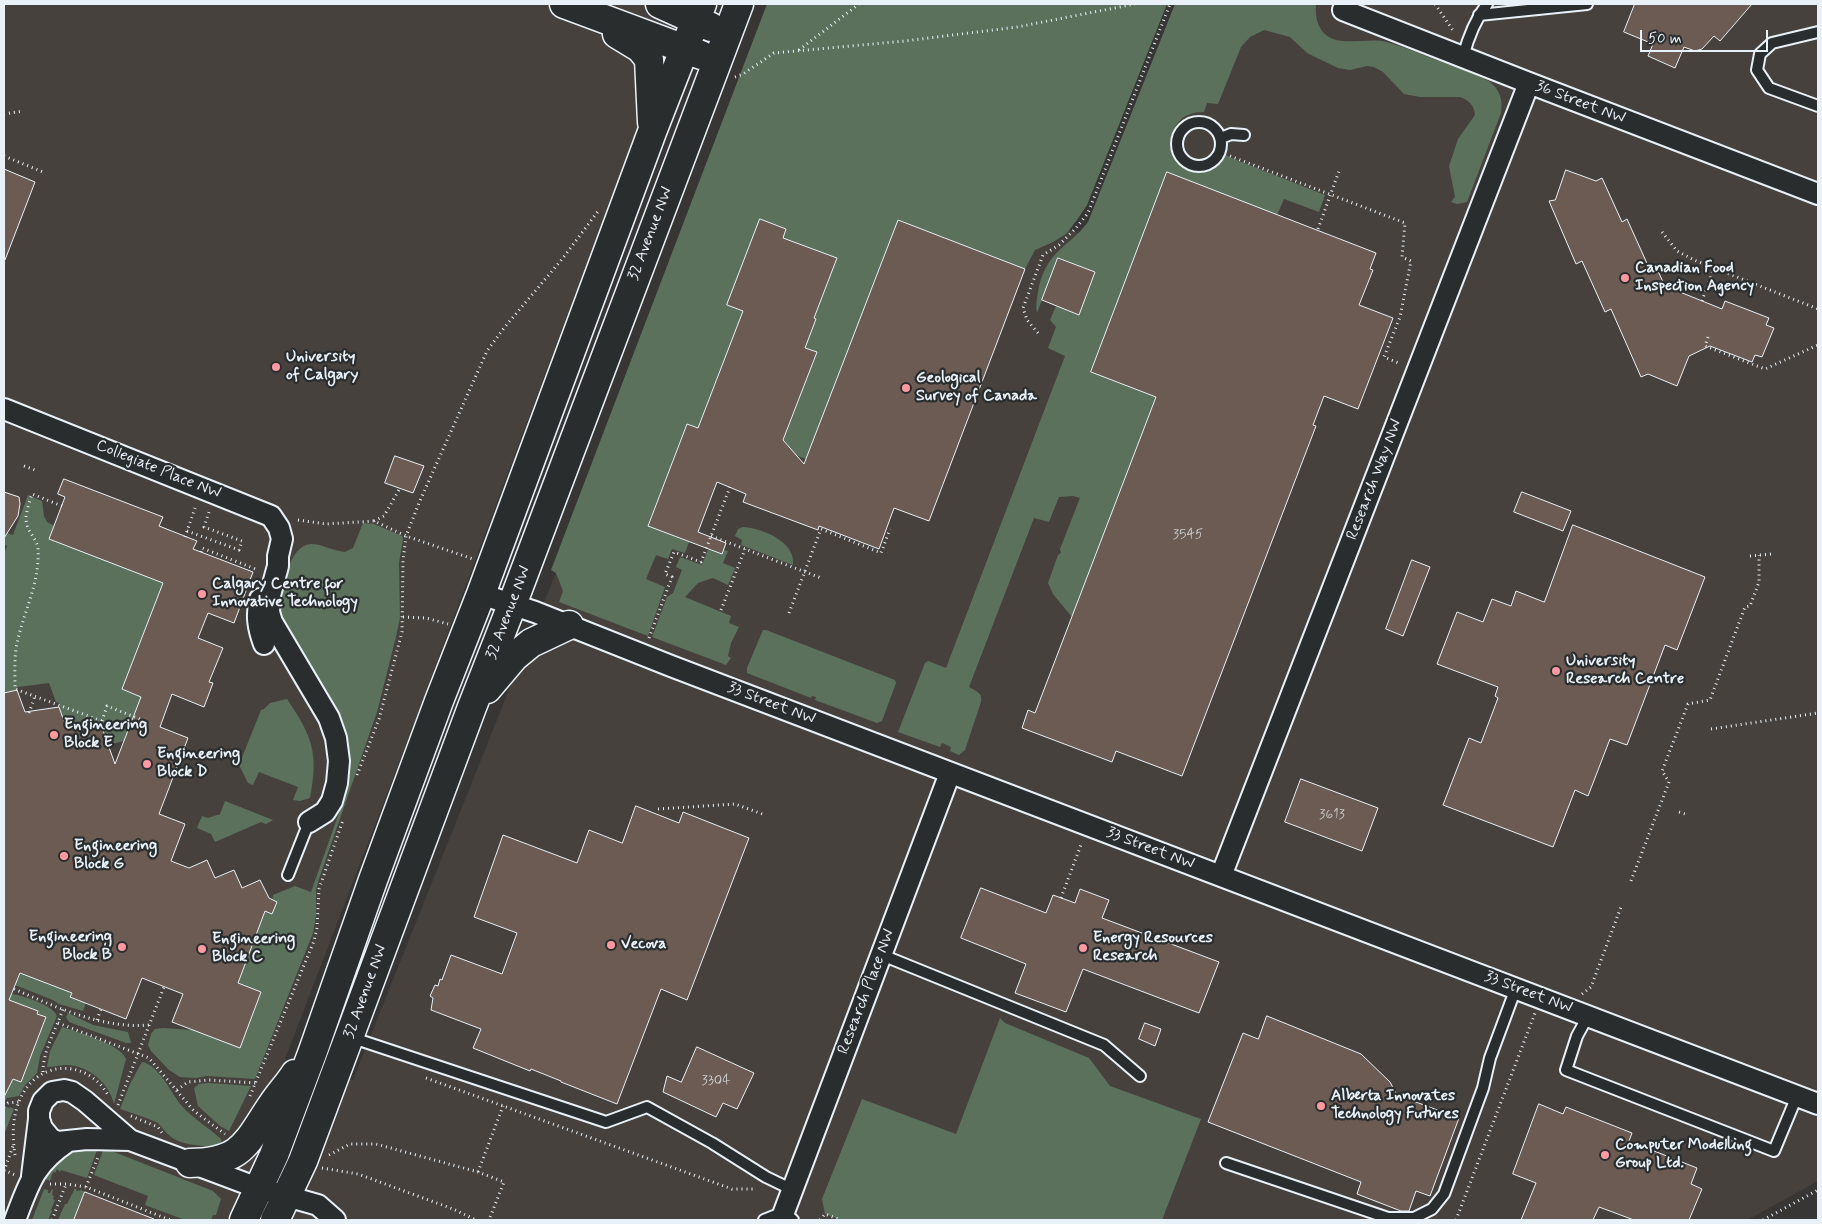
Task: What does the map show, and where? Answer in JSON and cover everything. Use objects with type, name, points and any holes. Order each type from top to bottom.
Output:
[{"type":"main road","points":[[660,4],[699,12],[727,33]]},
{"type":"main road","name":"32 Avenue NW","points":[[275,1220],[303,1161],[472,707],[723,69],[727,33],[739,4]]},
{"type":"main road","points":[[571,6],[684,48],[723,69]]},
{"type":"main road","points":[[571,6],[632,42],[649,59],[652,132]]},
{"type":"main road","name":"32 Avenue NW","points":[[244,1220],[274,1155],[432,719],[481,594],[652,132],[699,12]]},
{"type":"main road","points":[[472,707],[514,657],[531,643],[569,625]]},
{"type":"main road","points":[[190,1163],[210,1162],[237,1152],[252,1138],[272,1104],[313,1051]]},
{"type":"street","name":"36 Street NW","points":[[1343,10],[1818,194]]},
{"type":"street","name":"Research Way NW","points":[[1221,876],[1529,83]]},
{"type":"street","name":"Collegiate Place NW","points":[[4,409],[271,516],[279,528],[282,539],[278,566],[270,595],[269,612],[272,622],[329,718],[336,738],[338,753],[337,783],[332,802],[325,812],[309,822]]},
{"type":"street","name":"Collegiate Place NW","points":[[264,644],[258,630],[257,610],[272,563],[278,556]]},
{"type":"street","name":"33 Street NW","points":[[481,594],[569,625],[671,666],[1818,1104]]},
{"type":"street","name":"Research Place NW","points":[[789,1216],[793,1190],[950,772]]},
{"type":"street","points":[[130,1140],[85,1100],[72,1092],[64,1090],[52,1092],[43,1101],[38,1111],[42,1128],[51,1139],[58,1142],[87,1139],[130,1140],[258,1188],[318,1205],[336,1220]]},
{"type":"street","points":[[15,1220],[21,1177],[39,1119]]},
{"type":"street","points":[[21,1177],[67,1142]]},
{"type":"lane","points":[[1463,57],[1468,38],[1479,14],[1487,4]]},
{"type":"lane","points":[[1479,14],[1587,4]]},
{"type":"lane","points":[[1818,32],[1772,43],[1760,54],[1758,70],[1769,88],[1818,106]]},
{"type":"lane","points":[[1193,123],[1207,123],[1213,127],[1220,138],[1220,152],[1216,158],[1203,165],[1189,163],[1180,152],[1179,138],[1181,131],[1193,123]]},
{"type":"lane","points":[[1220,138],[1231,134],[1244,135]]},
{"type":"lane","points":[[288,875],[309,822]]},
{"type":"lane","points":[[882,955],[1104,1045],[1140,1076]]},
{"type":"lane","points":[[1226,1163],[1388,1218],[1414,1218],[1432,1209],[1444,1194],[1483,1088],[1490,1058],[1516,988]]},
{"type":"lane","points":[[1588,1016],[1576,1036],[1566,1070],[1774,1151],[1798,1096]]},
{"type":"lane","points":[[349,1037],[606,1122],[647,1107],[712,1143],[766,1177],[793,1190]]},
{"type":"lane","points":[[764,1220],[789,1216]]},
{"type":"path","points":[[798,51],[859,4]]},
{"type":"path","points":[[723,69],[743,74],[774,53],[905,41],[1017,27],[1136,4]]},
{"type":"path","points":[[1038,333],[1027,320],[1023,308],[1043,255],[1059,245],[1088,213],[1170,4]]},
{"type":"path","points":[[1435,4],[1454,32]]},
{"type":"path","points":[[4,114],[23,111]]},
{"type":"path","points":[[4,156],[42,172]]},
{"type":"path","points":[[1230,156],[1405,224],[1402,257],[1411,261],[1400,317],[1384,357],[1418,370]]},
{"type":"path","points":[[1318,229],[1339,171]]},
{"type":"path","points":[[356,778],[379,720],[393,659],[402,632],[403,561],[406,536],[422,494],[487,351],[563,258],[601,207]]},
{"type":"path","points":[[1662,232],[1677,251],[1714,268],[1818,309]]},
{"type":"path","points":[[1702,301],[1714,268]]},
{"type":"path","points":[[1708,337],[1705,346],[1765,369],[1818,346]]},
{"type":"path","points":[[24,466],[38,471]]},
{"type":"path","points":[[648,638],[672,577],[665,574],[674,552],[701,562],[730,487]]},
{"type":"path","points":[[298,520],[326,524],[374,521],[384,516],[400,488]]},
{"type":"path","points":[[62,506],[32,494],[26,515],[26,526],[38,547],[37,565],[34,588],[17,644],[15,689],[102,721]]},
{"type":"path","points":[[185,537],[195,508]]},
{"type":"path","points":[[187,531],[239,550],[242,541],[204,527],[210,512]]},
{"type":"path","points":[[374,521],[406,536],[481,562]]},
{"type":"path","points":[[789,613],[820,529],[881,553],[890,528]]},
{"type":"path","points":[[711,536],[821,578]]},
{"type":"path","points":[[201,552],[202,548],[258,570]]},
{"type":"path","points":[[721,610],[745,549]]},
{"type":"path","points":[[1750,556],[1772,554]]},
{"type":"path","points":[[1632,880],[1669,782],[1662,771],[1688,704],[1710,700],[1745,607],[1750,606],[1759,582],[1759,555]]},
{"type":"path","points":[[29,713],[35,696]]},
{"type":"path","points":[[110,744],[102,721],[107,706],[147,722]]},
{"type":"path","points":[[1711,729],[1818,713]]},
{"type":"path","points":[[658,810],[735,804],[765,815]]},
{"type":"path","points":[[1679,812],[1688,815]]},
{"type":"path","points":[[248,1100],[314,941],[317,928],[319,889],[346,814]]},
{"type":"path","points":[[1061,898],[1088,825]]},
{"type":"path","points":[[1580,996],[1591,987],[1621,907]]},
{"type":"path","points":[[116,1110],[164,987]]},
{"type":"path","points":[[14,989],[63,1009],[97,1020],[127,1026],[149,1025]]},
{"type":"path","points":[[1456,1220],[1541,998]]},
{"type":"path","points":[[43,1073],[43,1062],[46,1052],[63,1009]]},
{"type":"path","points":[[97,1020],[101,1009]]},
{"type":"path","points":[[58,1023],[150,1058],[194,1111],[230,1137]]},
{"type":"path","points":[[422,1077],[732,1189],[756,1189]]},
{"type":"path","points":[[177,1090],[188,1082],[209,1080],[256,1083]]},
{"type":"path","points":[[16,1158],[12,1128],[21,1097]]},
{"type":"path","points":[[4,1108],[8,1103],[19,1102]]},
{"type":"path","points":[[478,1172],[504,1106]]},
{"type":"path","points":[[14,1144],[4,1171],[41,1184],[66,1184],[86,1187],[170,1220]]},
{"type":"path","points":[[324,1157],[350,1144],[376,1144],[478,1172],[504,1182],[490,1220]]},
{"type":"path","points":[[86,1187],[98,1155]]},
{"type":"path","points":[[321,1168],[358,1174],[453,1209],[476,1220]]},
{"type":"path","points":[[52,1220],[66,1184]]},
{"type":"path","points":[[1764,1220],[1818,1190]]},
{"type":"path","points":[[820,1220],[825,1214],[841,1220]]},
{"type":"shaded area","points":[[4,4],[684,4],[411,731],[285,1059],[353,1080],[742,107],[1126,251],[1220,4],[1818,4],[1818,1181],[1747,1220],[4,1220]]},
{"type":"green space","points":[[767,4],[1167,4],[1087,205],[1066,234],[1035,250],[1025,269],[898,220],[806,459],[784,451],[787,444],[783,441],[817,352],[800,346],[816,320],[814,318],[836,259],[783,238],[786,229],[743,311],[699,425],[701,429],[687,424],[648,525],[689,542],[685,553],[672,549],[668,559],[656,555],[646,579],[665,587],[648,636],[559,602],[563,591],[556,573],[551,570]]},
{"type":"green space","points":[[1175,4],[1316,4],[1318,24],[1324,33],[1333,39],[1343,41],[1382,41],[1409,49],[1483,78],[1489,81],[1498,91],[1502,103],[1501,113],[1467,202],[1457,204],[1451,202],[1455,197],[1449,166],[1458,139],[1475,115],[1474,108],[1468,101],[1460,97],[1420,97],[1404,94],[1383,72],[1374,67],[1367,66],[1350,70],[1338,68],[1307,53],[1290,37],[1264,30],[1250,37],[1241,47],[1218,104],[1207,103],[1204,112],[1182,118],[1171,136],[1171,147],[1176,157],[1193,169],[1205,169],[1216,165],[1226,155],[1325,195],[1319,212],[1284,199],[1277,215],[1167,173],[1091,371],[1156,397],[1072,617],[1053,594],[1048,583],[1058,555],[1061,553],[1060,549],[1080,498],[1073,496],[1059,497],[1049,522],[1034,518],[969,687],[980,694],[981,702],[965,750],[959,755],[950,751],[951,747],[942,743],[940,747],[898,732],[925,663],[928,661],[946,668],[1065,356],[1048,348],[1056,327],[1050,320],[1056,306],[1079,314],[1095,272],[1058,258],[1037,313],[1037,296],[1043,274],[1059,250],[1088,222]]},
{"type":"green space","points":[[28,495],[42,501],[44,516],[47,522],[163,583],[122,689],[158,704],[124,741],[108,745],[67,729],[59,707],[60,703],[56,702],[49,683],[18,687],[17,690],[4,693],[4,555],[7,546],[4,544],[4,532],[13,535]]},
{"type":"green space","points":[[363,523],[374,524],[402,536],[399,563],[400,618],[377,712],[319,879],[316,890],[316,916],[313,933],[255,1079],[207,1076],[196,1078],[180,1077],[169,1070],[151,1051],[148,1045],[151,1034],[155,1029],[163,1028],[194,1030],[240,1047],[261,992],[238,983],[265,911],[271,913],[273,895],[295,886],[311,892],[340,810],[347,782],[277,609],[280,591],[291,560],[303,546],[319,545],[345,552],[353,548]]},
{"type":"green space","points":[[743,527],[759,530],[776,537],[789,549],[793,565],[741,545],[742,540],[735,536],[738,529]]},
{"type":"green space","points":[[712,539],[726,544],[724,550],[728,551],[723,563],[735,568],[728,585],[713,578],[698,583],[685,597],[731,616],[729,623],[739,627],[731,643],[728,656],[731,658],[726,665],[652,637],[667,597],[673,593],[682,570],[676,567],[680,557],[702,565]]},
{"type":"green space","points":[[763,630],[895,680],[896,683],[882,721],[877,723],[815,700],[816,697],[812,696],[811,698],[747,673],[747,668]]},
{"type":"green space","points":[[287,699],[308,735],[313,757],[314,769],[310,798],[300,801],[293,800],[298,787],[259,772],[253,785],[248,783],[239,765],[261,710],[270,703]]},
{"type":"green space","points":[[225,801],[273,820],[266,824],[261,822],[215,842],[211,834],[197,828],[202,816],[208,818],[220,814]]},
{"type":"green space","points":[[21,973],[72,993],[70,997],[86,1003],[83,1011],[59,1004],[15,985]]},
{"type":"green space","points":[[12,994],[44,1005],[50,1008],[57,1016],[40,1056],[37,1073],[25,1085],[19,1096],[7,1098],[4,1102],[4,1078],[12,1081],[38,1012],[9,1000]]},
{"type":"green space","points":[[68,1013],[93,1025],[128,1032],[131,1043],[126,1043],[69,1022],[66,1017]]},
{"type":"green space","points":[[1000,1018],[1005,1023],[1089,1058],[1110,1086],[1201,1119],[1162,1220],[841,1220],[825,1214],[822,1199],[862,1099],[956,1134]]},
{"type":"green space","points":[[62,1027],[98,1039],[116,1048],[126,1059],[114,1104],[108,1089],[90,1072],[67,1065],[47,1067],[50,1051]]},
{"type":"green space","points":[[142,1062],[154,1068],[181,1105],[221,1139],[222,1144],[203,1146],[181,1142],[168,1134],[156,1122],[120,1109],[130,1084]]},
{"type":"green space","points":[[199,1084],[251,1086],[229,1131],[220,1126],[198,1106],[194,1088]]},
{"type":"green space","points":[[6,1107],[14,1109],[4,1135],[4,1111]]},
{"type":"green space","points":[[98,1147],[87,1178],[61,1170],[60,1172],[57,1169],[55,1173],[53,1172],[50,1181],[43,1178],[47,1169],[71,1150]]},
{"type":"green space","points":[[104,1148],[213,1191],[221,1199],[216,1215],[213,1215],[211,1220],[185,1220],[145,1205],[148,1196],[94,1175]]},
{"type":"green space","points":[[75,1188],[77,1191],[85,1192],[74,1220],[58,1220],[65,1204],[67,1204]]},
{"type":"green space","points":[[44,1189],[48,1190],[48,1193],[53,1190],[52,1195],[55,1200],[52,1211],[48,1220],[32,1220]]},
{"type":"building","points":[[1635,4],[1752,4],[1720,41],[1714,36],[1702,49],[1695,51],[1684,47],[1675,68],[1648,56],[1653,44],[1624,32]]},
{"type":"building","points":[[4,169],[35,182],[5,260],[4,260]]},
{"type":"building","name":"Canadian Food Inspection Agency","points":[[1566,170],[1596,181],[1602,178],[1622,222],[1627,219],[1650,270],[1656,267],[1665,286],[1722,309],[1725,301],[1769,318],[1766,325],[1774,328],[1762,357],[1755,355],[1752,362],[1710,346],[1689,356],[1677,386],[1648,374],[1641,377],[1611,309],[1605,312],[1582,261],[1576,264],[1549,201],[1555,200]]},
{"type":"building","points":[[1167,172],[1376,253],[1370,269],[1373,270],[1359,305],[1393,318],[1358,409],[1324,396],[1313,425],[1316,426],[1182,776],[1116,751],[1112,762],[1022,728],[1028,710],[1035,713],[1156,397],[1091,372]]},
{"type":"building","name":"Geological Survey of Canada","points":[[760,219],[786,229],[783,238],[837,258],[814,318],[816,319],[805,348],[817,352],[783,440],[804,464],[898,220],[1025,269],[929,521],[894,508],[879,549],[819,526],[818,530],[743,502],[746,494],[717,482],[698,532],[726,543],[722,554],[648,526],[687,424],[698,428],[743,311],[727,305]]},
{"type":"building","points":[[1058,258],[1095,272],[1079,315],[1042,300]]},
{"type":"building","points":[[395,456],[424,466],[413,493],[385,483]]},
{"type":"building","points":[[64,479],[163,517],[159,526],[197,541],[193,549],[253,572],[234,623],[208,613],[198,638],[223,648],[209,682],[213,683],[204,707],[172,694],[160,727],[188,738],[159,814],[185,824],[171,861],[189,868],[207,860],[215,878],[234,870],[242,888],[260,880],[269,898],[277,902],[272,914],[265,911],[238,983],[261,992],[240,1048],[172,1022],[183,994],[142,978],[126,1019],[70,997],[72,993],[20,973],[9,1000],[38,1011],[37,1014],[46,1017],[21,1082],[13,1079],[4,1097],[4,693],[17,690],[25,712],[59,707],[66,727],[100,722],[115,764],[141,697],[122,689],[163,583],[49,539],[65,497],[58,494]]},
{"type":"building","points":[[4,492],[19,497],[20,504],[18,516],[4,538]]},
{"type":"building","points":[[1522,492],[1571,511],[1563,531],[1514,512]]},
{"type":"building","name":"University Research Centre","points":[[1573,525],[1705,577],[1677,650],[1665,645],[1627,745],[1610,739],[1588,796],[1575,790],[1553,847],[1443,805],[1469,738],[1481,743],[1498,698],[1495,696],[1498,687],[1437,664],[1457,612],[1483,622],[1492,599],[1511,606],[1516,591],[1544,602]]},
{"type":"building","points":[[1412,560],[1430,567],[1403,636],[1386,629]]},
{"type":"building","points":[[1301,779],[1378,808],[1362,851],[1285,822]]},
{"type":"building","name":"Vecova","points":[[636,806],[679,823],[683,812],[749,838],[687,1000],[661,989],[617,1104],[473,1048],[481,1029],[431,1010],[433,998],[430,996],[435,985],[438,986],[440,979],[442,980],[451,955],[502,974],[517,933],[474,917],[503,835],[577,863],[589,830],[622,843]]},
{"type":"building","name":"Energy Resources Research","points":[[981,888],[1046,913],[1053,895],[1075,903],[1080,889],[1109,900],[1102,918],[1219,962],[1199,1013],[1083,969],[1066,1012],[1015,993],[1026,964],[961,938]]},
{"type":"building","name":"Alberta Innovates Technology Futures","points":[[1267,1016],[1361,1054],[1390,1082],[1397,1095],[1459,1118],[1430,1196],[1416,1191],[1409,1211],[1401,1211],[1357,1194],[1361,1182],[1208,1122],[1243,1033],[1258,1039]]},
{"type":"building","points":[[1145,1023],[1161,1029],[1155,1046],[1139,1039]]},
{"type":"building","points":[[697,1047],[754,1073],[737,1109],[723,1103],[716,1117],[663,1092],[667,1076],[681,1082]]},
{"type":"building","name":"Computer Modelling Group Ltd.","points":[[1539,1104],[1563,1114],[1566,1107],[1632,1133],[1629,1141],[1697,1168],[1691,1184],[1702,1189],[1689,1220],[1634,1220],[1599,1207],[1593,1220],[1521,1220],[1536,1183],[1513,1174]]},
{"type":"building","points":[[85,1192],[154,1219],[154,1220],[74,1220]]},
{"type":"place","name":"Canadian Food Inspection Agency","points":[[1625,278]]},
{"type":"place","name":"University of Calgary","points":[[276,367]]},
{"type":"place","name":"Geological Survey of Canada","points":[[906,388]]},
{"type":"place","name":"Calgary Centre for Innovative Technology","points":[[202,594]]},
{"type":"place","name":"University Research Centre","points":[[1556,671]]},
{"type":"place","name":"Engineering Block E","points":[[54,735]]},
{"type":"place","name":"Engineering Block D","points":[[147,764]]},
{"type":"place","name":"Engineering Block G","points":[[64,856]]},
{"type":"place","name":"Vecova","points":[[611,945]]},
{"type":"place","name":"Engineering Block B","points":[[122,947]]},
{"type":"place","name":"Energy Resources Research","points":[[1083,948]]},
{"type":"place","name":"Engineering Block C","points":[[202,949]]},
{"type":"place","name":"Alberta Innovates Technology Futures","points":[[1321,1106]]},
{"type":"place","name":"Computer Modelling Group Ltd.","points":[[1605,1155]]}]
